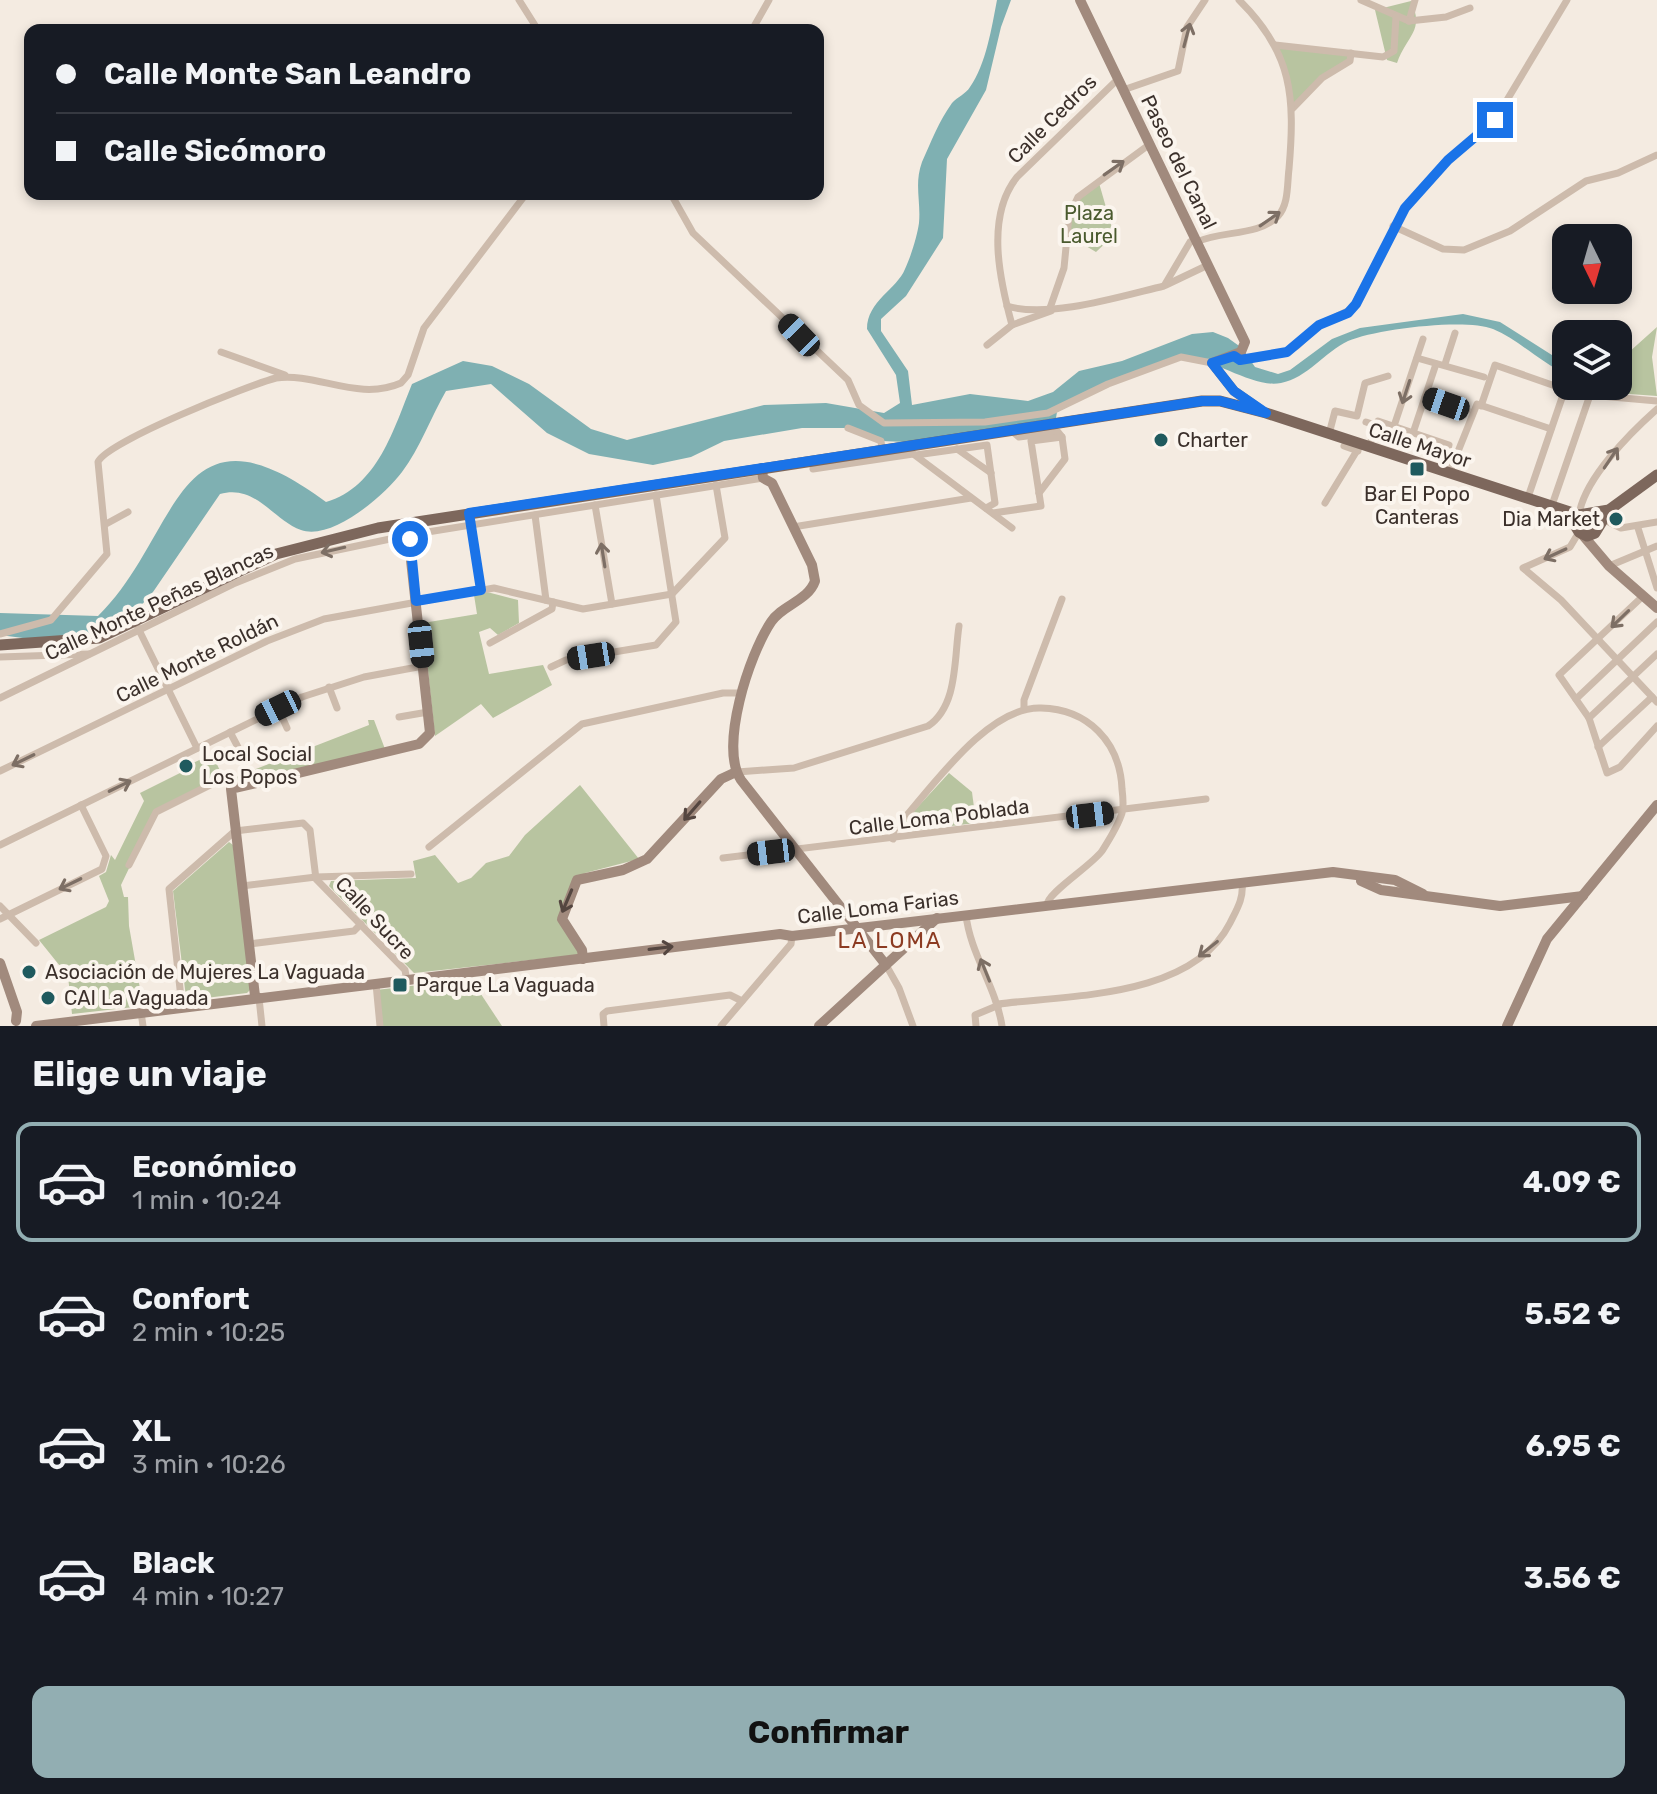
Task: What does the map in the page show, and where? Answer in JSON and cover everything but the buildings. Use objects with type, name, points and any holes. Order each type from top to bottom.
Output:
[{"type":"main road","name":"Paseo del Canal","points":[[1080,0],[1244,340],[1245,349],[1234,356]]},
{"type":"main road","points":[[1234,356],[1212,363],[1234,391],[1266,413]]},
{"type":"main road","name":"Calle Mayor","points":[[766,476],[779,465],[882,449],[912,452],[1011,429],[1207,400],[1266,413],[1590,523]]},
{"type":"main road","points":[[1652,601],[1609,566],[1593,548],[1590,523],[1657,475]]},
{"type":"main road","points":[[766,476],[814,571],[814,586],[771,623],[742,693],[732,752],[736,772],[886,965]]},
{"type":"main road","name":"Calle Monte Peñas Blancas","points":[[0,645],[82,641],[137,626],[276,554],[470,519],[766,476]]},
{"type":"main road","points":[[259,998],[255,996],[231,789],[419,744],[430,733],[408,529]]},
{"type":"main road","points":[[583,959],[582,950],[562,919],[577,880],[623,870],[647,859],[721,779],[736,772]]},
{"type":"main road","points":[[1507,1026],[1540,950],[1657,805]]},
{"type":"main road","name":"Calle Loma Farias","points":[[24,1024],[1333,872],[1395,880],[1423,894],[1500,906],[1583,896]]},
{"type":"main road","points":[[819,1026],[937,918]]},
{"type":"main road","points":[[909,922],[920,924],[919,936]]},
{"type":"main road","points":[[1,966],[24,1024]]},
{"type":"street","points":[[519,0],[534,24]]},
{"type":"street","points":[[755,24],[769,0]]},
{"type":"street","points":[[1121,84],[1178,71],[1187,27],[1205,0]]},
{"type":"street","points":[[1164,286],[1190,242],[1265,225],[1283,210],[1293,108],[1275,45],[1239,0]]},
{"type":"street","points":[[1361,0],[1409,21],[1446,17],[1470,8]]},
{"type":"street","points":[[1409,21],[1415,0]]},
{"type":"street","points":[[1234,356],[1240,360],[1281,354],[1297,346],[1319,325],[1348,313],[1356,304],[1393,226],[1433,176],[1495,120],[1567,0]]},
{"type":"street","points":[[1275,45],[1383,57],[1394,51],[1396,16]]},
{"type":"street","points":[[1293,108],[1322,78],[1350,61],[1351,53]]},
{"type":"street","name":"Calle Cedros","points":[[1012,325],[999,234],[1008,189],[1121,84]]},
{"type":"street","points":[[1050,308],[1064,268],[1069,216],[1078,197],[1150,144]]},
{"type":"street","points":[[1393,226],[1443,249],[1464,250],[1510,231],[1586,181],[1618,173],[1657,155]]},
{"type":"street","points":[[221,352],[291,377],[342,387],[389,387],[401,383],[408,375],[424,328],[521,200]]},
{"type":"street","points":[[674,200],[693,233],[848,380],[859,405],[884,423],[985,422],[1038,416],[1181,357],[1212,363]]},
{"type":"street","points":[[1007,306],[1023,311],[1073,305],[1164,286],[1208,265]]},
{"type":"street","points":[[987,345],[1012,325],[1073,305]]},
{"type":"street","points":[[1413,433],[1425,397],[1455,333]]},
{"type":"street","points":[[1394,426],[1423,339]]},
{"type":"street","points":[[1417,358],[1484,377]]},
{"type":"street","points":[[1444,472],[1479,405],[1495,365],[1552,385]]},
{"type":"street","points":[[1329,434],[1335,411],[1357,416],[1365,383],[1388,376]]},
{"type":"street","points":[[0,634],[35,627],[55,616],[107,554],[98,462],[102,454],[251,385],[291,377]]},
{"type":"street","points":[[1425,397],[1467,410]]},
{"type":"street","points":[[1632,399],[1657,401]]},
{"type":"street","points":[[1527,500],[1561,400]]},
{"type":"street","points":[[1551,508],[1588,400]]},
{"type":"street","points":[[1479,405],[1551,429]]},
{"type":"street","points":[[1590,523],[1581,503],[1620,445],[1657,409]]},
{"type":"street","points":[[1325,503],[1378,421],[1449,445],[1444,472]]},
{"type":"street","points":[[848,428],[881,441],[882,449]]},
{"type":"street","points":[[1011,429],[1019,437],[1060,434]]},
{"type":"street","points":[[990,510],[1041,506],[1031,441],[1060,434]]},
{"type":"street","points":[[1039,493],[1065,459],[1060,434]]},
{"type":"street","points":[[813,469],[912,452],[987,445],[995,503],[990,510]]},
{"type":"street","points":[[1344,446],[1363,447]]},
{"type":"street","points":[[957,449],[991,473]]},
{"type":"street","points":[[912,452],[1012,528]]},
{"type":"street","name":"Calle Monte Peñas Blancas","points":[[470,519],[535,515],[766,476]]},
{"type":"street","points":[[672,594],[725,538],[716,485]]},
{"type":"street","points":[[551,667],[566,660],[656,645],[676,622],[656,495]]},
{"type":"street","points":[[793,527],[971,498]]},
{"type":"street","points":[[595,505],[612,604]]},
{"type":"street","points":[[106,524],[128,512]]},
{"type":"street","points":[[490,643],[552,609],[535,515]]},
{"type":"street","points":[[470,519],[481,590]]},
{"type":"street","points":[[1590,523],[1638,528],[1657,522]]},
{"type":"street","points":[[1590,523],[1570,547],[1523,568],[1561,600],[1654,699],[1598,747]]},
{"type":"street","points":[[1638,528],[1657,588]]},
{"type":"street","points":[[1609,566],[1657,546]]},
{"type":"street","name":"Calle Monte Roldán","points":[[0,771],[308,624],[355,611],[494,588],[583,609],[672,594]]},
{"type":"street","points":[[1024,709],[1024,700],[1062,599]]},
{"type":"street","points":[[1652,601],[1598,640],[1559,675],[1589,718],[1607,773],[1620,767],[1657,726]]},
{"type":"street","points":[[1576,699],[1657,622]]},
{"type":"street","points":[[137,626],[197,748]]},
{"type":"street","name":"Calle Monte Peñas Blancas","points":[[0,698],[91,654],[137,626]]},
{"type":"street","points":[[736,772],[794,768],[928,726],[942,713],[948,701],[959,626]]},
{"type":"street","points":[[0,657],[91,654]]},
{"type":"street","points":[[1589,718],[1657,654]]},
{"type":"street","points":[[0,845],[278,708],[329,687],[423,666]]},
{"type":"street","points":[[329,687],[337,708]]},
{"type":"street","points":[[429,847],[582,724],[723,693],[742,693]]},
{"type":"street","points":[[278,708],[287,728]]},
{"type":"street","points":[[893,839],[894,830],[981,734],[1008,714],[1024,709],[1067,711],[1080,716],[1100,732],[1118,763],[1123,809],[1102,850],[1082,872],[1048,897],[1047,905]]},
{"type":"street","points":[[399,717],[428,712]]},
{"type":"street","points":[[230,732],[240,751]]},
{"type":"street","points":[[129,865],[156,812],[214,783]]},
{"type":"street","name":"Calle Loma Poblada","points":[[723,858],[1206,799]]},
{"type":"street","points":[[0,919],[102,869],[106,856],[81,805]]},
{"type":"street","name":"Calle Sucre","points":[[235,831],[303,823],[310,830],[316,877],[405,970],[407,981]]},
{"type":"street","points":[[182,1007],[169,889],[235,831]]},
{"type":"street","points":[[242,886],[316,877],[411,874]]},
{"type":"street","points":[[976,1026],[975,1015],[998,1004],[1139,986],[1165,978],[1192,962],[1224,934],[1241,902],[1242,882]]},
{"type":"street","points":[[0,906],[36,943]]},
{"type":"street","points":[[966,915],[968,929],[998,1004],[1002,1026]]},
{"type":"street","points":[[249,944],[354,931],[361,924]]},
{"type":"street","points":[[721,1026],[791,944],[792,936]]},
{"type":"street","points":[[886,965],[899,988],[913,1026]]},
{"type":"street","points":[[376,984],[380,1026]]},
{"type":"street","points":[[604,1026],[603,1014],[607,1011],[730,995],[742,1001]]},
{"type":"street","points":[[259,998],[262,1026]]},
{"type":"street","points":[[141,1012],[143,1026]]},
{"type":"green space","points":[[1411,1],[1416,19],[1413,33],[1397,63],[1387,60],[1375,10]]},
{"type":"green space","points":[[1275,45],[1351,53],[1350,61],[1335,69],[1293,108]]},
{"type":"green space","name":"Plaza Laurel","points":[[1099,183],[1114,235],[1096,252],[1069,236],[1074,203]]},
{"type":"green space","points":[[1657,327],[1652,357],[1657,396],[1632,394],[1632,349]]},
{"type":"green space","points":[[487,592],[518,600],[519,623],[498,635],[490,628],[479,632],[489,674],[543,665],[552,685],[493,718],[481,704],[435,736],[423,623],[477,614],[474,595]]},
{"type":"green space","points":[[368,720],[374,720],[385,749],[245,783],[214,783],[156,812],[121,885],[124,897],[128,897],[129,926],[143,1006],[72,1014],[68,976],[39,940],[106,907],[109,901],[99,876],[106,872],[111,855],[115,860],[144,801],[140,793],[212,754],[225,781],[369,725]]},
{"type":"green space","points":[[949,773],[972,792],[976,823],[901,832],[902,824]]},
{"type":"green space","points":[[580,785],[639,859],[585,873],[560,909],[579,951],[577,955],[414,973],[329,886],[331,881],[416,878],[413,861],[435,855],[458,883],[471,878],[486,863],[509,856],[525,835]]},
{"type":"green space","points":[[229,842],[233,845],[251,989],[247,993],[189,1000],[186,997],[173,891]]},
{"type":"green space","points":[[471,979],[502,1026],[380,1026],[376,990]]},
{"type":"water","points":[[997,0],[1011,0],[1001,27],[986,90],[947,159],[943,238],[906,296],[881,319],[881,331],[908,371],[912,405],[970,394],[1028,401],[1053,392],[1079,371],[1122,361],[1192,334],[1213,332],[1242,348],[1255,367],[1278,374],[1290,370],[1332,339],[1360,328],[1463,314],[1500,322],[1552,355],[1552,366],[1493,329],[1463,325],[1421,326],[1348,341],[1299,376],[1281,383],[1270,384],[1206,362],[1181,359],[1119,382],[1057,412],[1056,418],[907,442],[881,441],[848,428],[802,428],[724,441],[691,457],[653,465],[589,454],[547,433],[491,384],[446,391],[402,472],[371,503],[342,523],[314,532],[301,530],[254,498],[233,492],[220,494],[153,592],[120,629],[53,642],[0,635],[0,613],[98,616],[125,583],[186,487],[209,467],[238,461],[276,471],[326,502],[344,494],[359,483],[382,454],[412,384],[463,361],[492,366],[529,384],[591,429],[627,440],[764,405],[826,403],[884,413],[900,403],[896,375],[867,329],[868,319],[907,264],[919,223],[918,185],[922,162],[947,110],[976,78],[988,45]]},
{"type":"place","name":"Charter","points":[[1161,440]]},
{"type":"place","name":"Bar El Popo Canteras","points":[[1417,469]]},
{"type":"place","name":"Dia Market","points":[[1616,519]]},
{"type":"place","name":"Local Social Los Popos","points":[[186,766]]},
{"type":"place","name":"Asociación de Mujeres La Vaguada","points":[[29,972]]},
{"type":"place","name":"Parque La Vaguada","points":[[400,985]]},
{"type":"place","name":"CAI La Vaguada","points":[[48,998]]},
{"type":"district","name":"LA LOMA","points":[[890,940]]},
{"type":"route","points":[[410,539],[416,601],[481,590],[469,513],[1202,401],[1220,401],[1266,413],[1234,391],[1212,363],[1234,356],[1240,360],[1281,354],[1297,346],[1319,325],[1348,313],[1356,304],[1393,226],[1405,208],[1448,160],[1482,135],[1495,120]]}]
